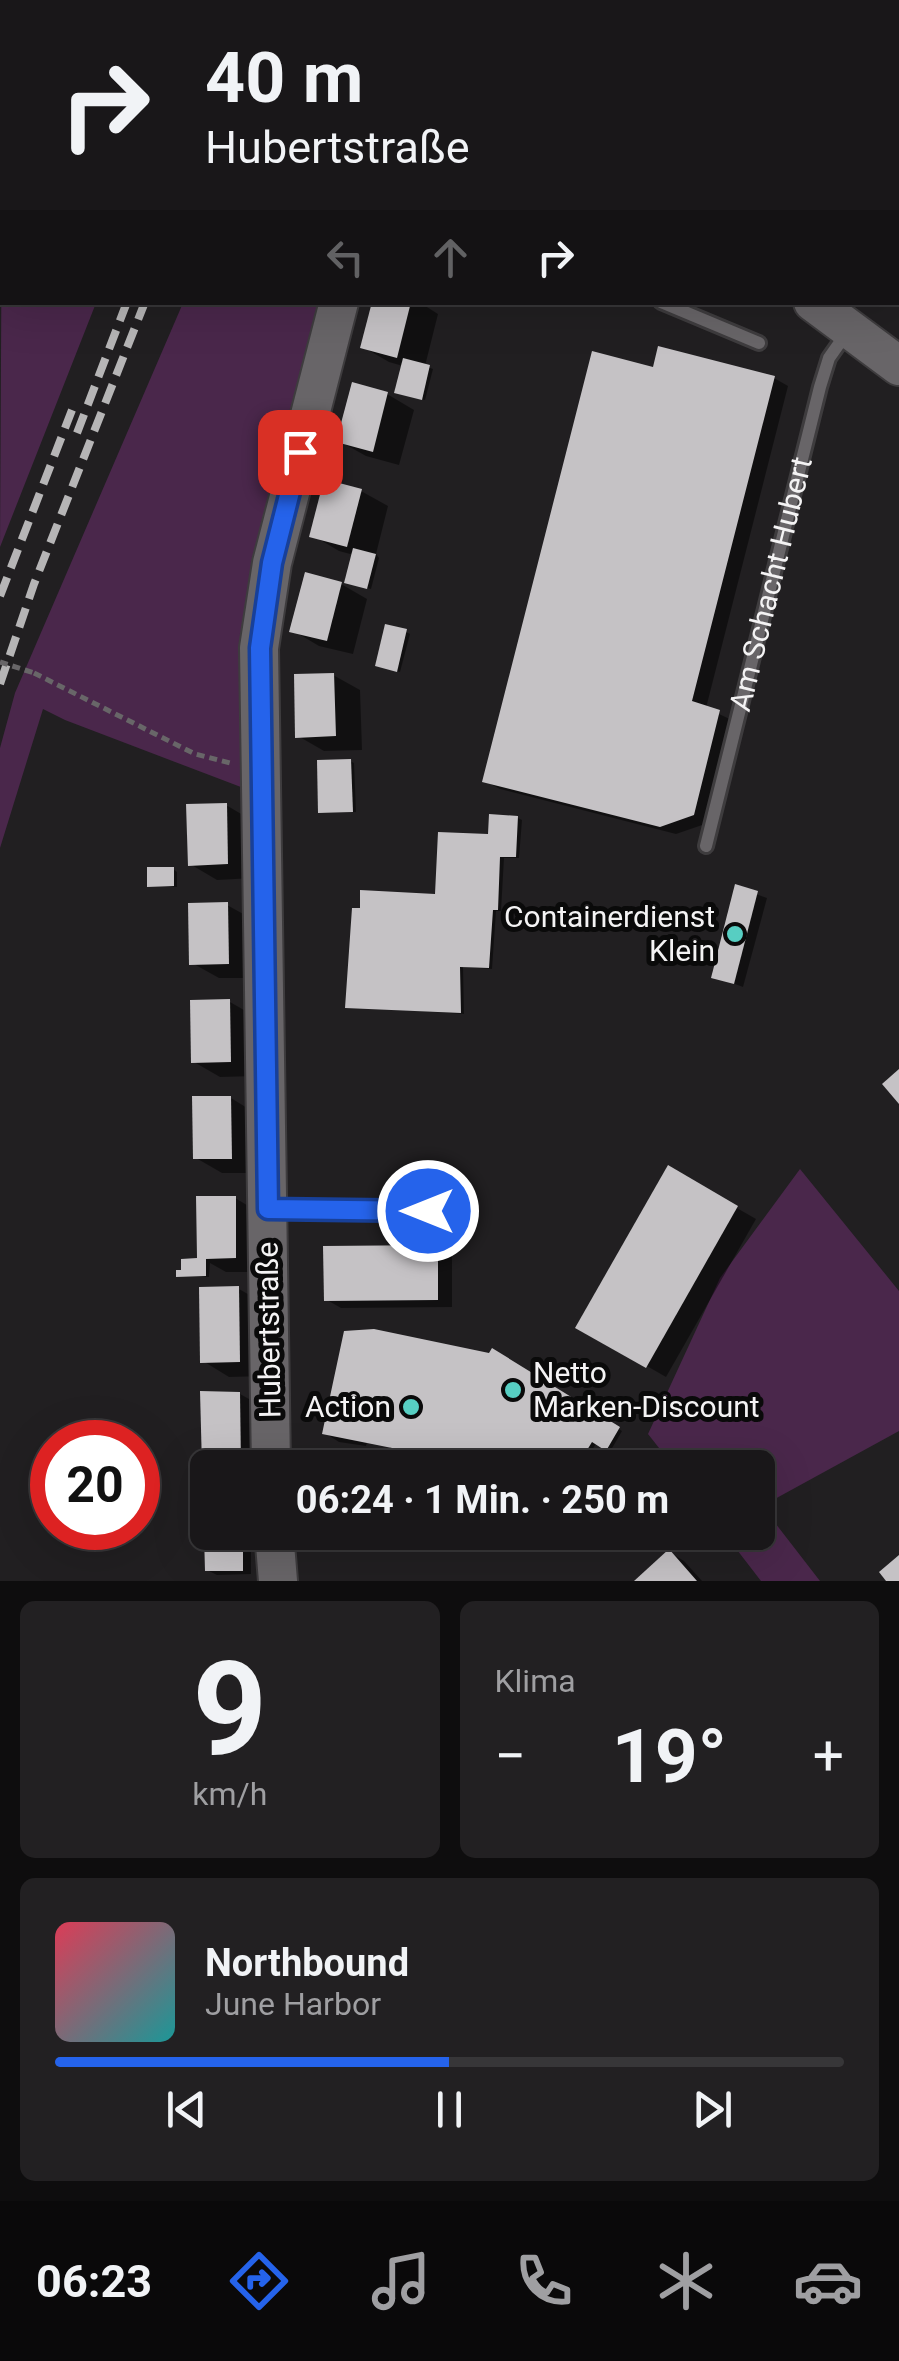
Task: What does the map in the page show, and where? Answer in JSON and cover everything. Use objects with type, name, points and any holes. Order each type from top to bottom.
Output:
[{"type":"street","name":"Hubertstraße","points":[[271,1450],[260,648],[272,563],[338,305]]},
{"type":"street","points":[[818,305],[899,366]]},
{"type":"street","points":[[275,1550],[278,1581]]},
{"type":"lane","points":[[669,305],[759,344]]},
{"type":"lane","name":"Am Schacht Hubert","points":[[706,846],[820,387],[829,358],[849,329]]},
{"type":"lane","points":[[268,1209],[428,1211]]},
{"type":"path","points":[[0,662],[34,673],[208,760],[260,762]]},
{"type":"shaded area","points":[[1,305],[95,305],[0,547]]},
{"type":"shaded area","points":[[182,305],[323,305],[259,794],[43,709],[0,848],[0,748],[15,693]]},
{"type":"shaded area","points":[[800,1169],[899,1291],[899,1431],[775,1499],[775,1450],[661,1450],[648,1434],[720,1278]]},
{"type":"shaded area","points":[[775,1523],[820,1581],[761,1581],[737,1550],[775,1550]]},
{"type":"building","points":[[371,305],[410,305],[397,358],[360,348]]},
{"type":"building","points":[[658,346],[775,376],[692,701],[720,710],[694,815],[660,827],[482,782],[592,351],[653,367]]},
{"type":"building","points":[[403,358],[430,365],[422,400],[394,393]]},
{"type":"building","points":[[352,382],[388,392],[373,452],[336,442]]},
{"type":"building","points":[[324,479],[362,489],[347,547],[309,537]]},
{"type":"building","points":[[353,548],[376,554],[367,589],[344,583]]},
{"type":"building","points":[[305,572],[342,582],[327,641],[289,632]]},
{"type":"building","points":[[385,624],[407,629],[397,672],[375,666]]},
{"type":"building","points":[[334,673],[336,736],[295,738],[294,674]]},
{"type":"building","points":[[351,759],[353,812],[318,813],[317,760]]},
{"type":"building","points":[[227,803],[228,864],[188,866],[186,804]]},
{"type":"building","points":[[489,814],[518,816],[516,857],[500,857],[498,910],[493,910],[489,968],[460,967],[461,1013],[345,1008],[352,908],[360,908],[360,890],[435,894],[438,832],[488,834]]},
{"type":"building","points":[[147,867],[174,867],[174,886],[147,887]]},
{"type":"building","name":"Containerdienst Klein","points":[[735,884],[758,891],[734,984],[711,978]]},
{"type":"building","points":[[228,902],[229,964],[189,965],[188,903]]},
{"type":"building","points":[[230,999],[231,1062],[191,1063],[190,1000]]},
{"type":"building","points":[[899,1069],[899,1104],[882,1084]]},
{"type":"building","points":[[192,1096],[231,1096],[232,1159],[193,1159]]},
{"type":"building","points":[[668,1165],[738,1206],[646,1368],[575,1328]]},
{"type":"building","points":[[196,1196],[236,1196],[236,1258],[206,1259],[206,1276],[176,1277],[181,1259],[197,1258]]},
{"type":"building","points":[[438,1245],[438,1300],[324,1301],[323,1246]]},
{"type":"building","points":[[239,1286],[240,1362],[200,1363],[199,1287]]},
{"type":"building","points":[[374,1329],[489,1353],[492,1348],[620,1427],[607,1450],[592,1442],[587,1450],[402,1450],[322,1434],[344,1331]]},
{"type":"building","points":[[200,1391],[240,1392],[241,1450],[202,1450]]},
{"type":"building","points":[[204,1550],[243,1550],[243,1571],[205,1571]]},
{"type":"building","points":[[670,1550],[697,1581],[634,1581]]},
{"type":"building","points":[[899,1555],[899,1581],[886,1581],[879,1572]]},
{"type":"railway","points":[[77,433],[126,305]]},
{"type":"railway","points":[[0,684],[34,584],[144,305]]},
{"type":"railway","points":[[0,596],[72,410]]},
{"type":"place","name":"Containerdienst Klein","points":[[735,934]]},
{"type":"place","name":"Netto Marken-Discount","points":[[513,1390]]},
{"type":"place","name":"Action","points":[[411,1407]]},
{"type":"route","points":[[300,452],[272,563],[260,648],[268,1209],[428,1211]]}]
